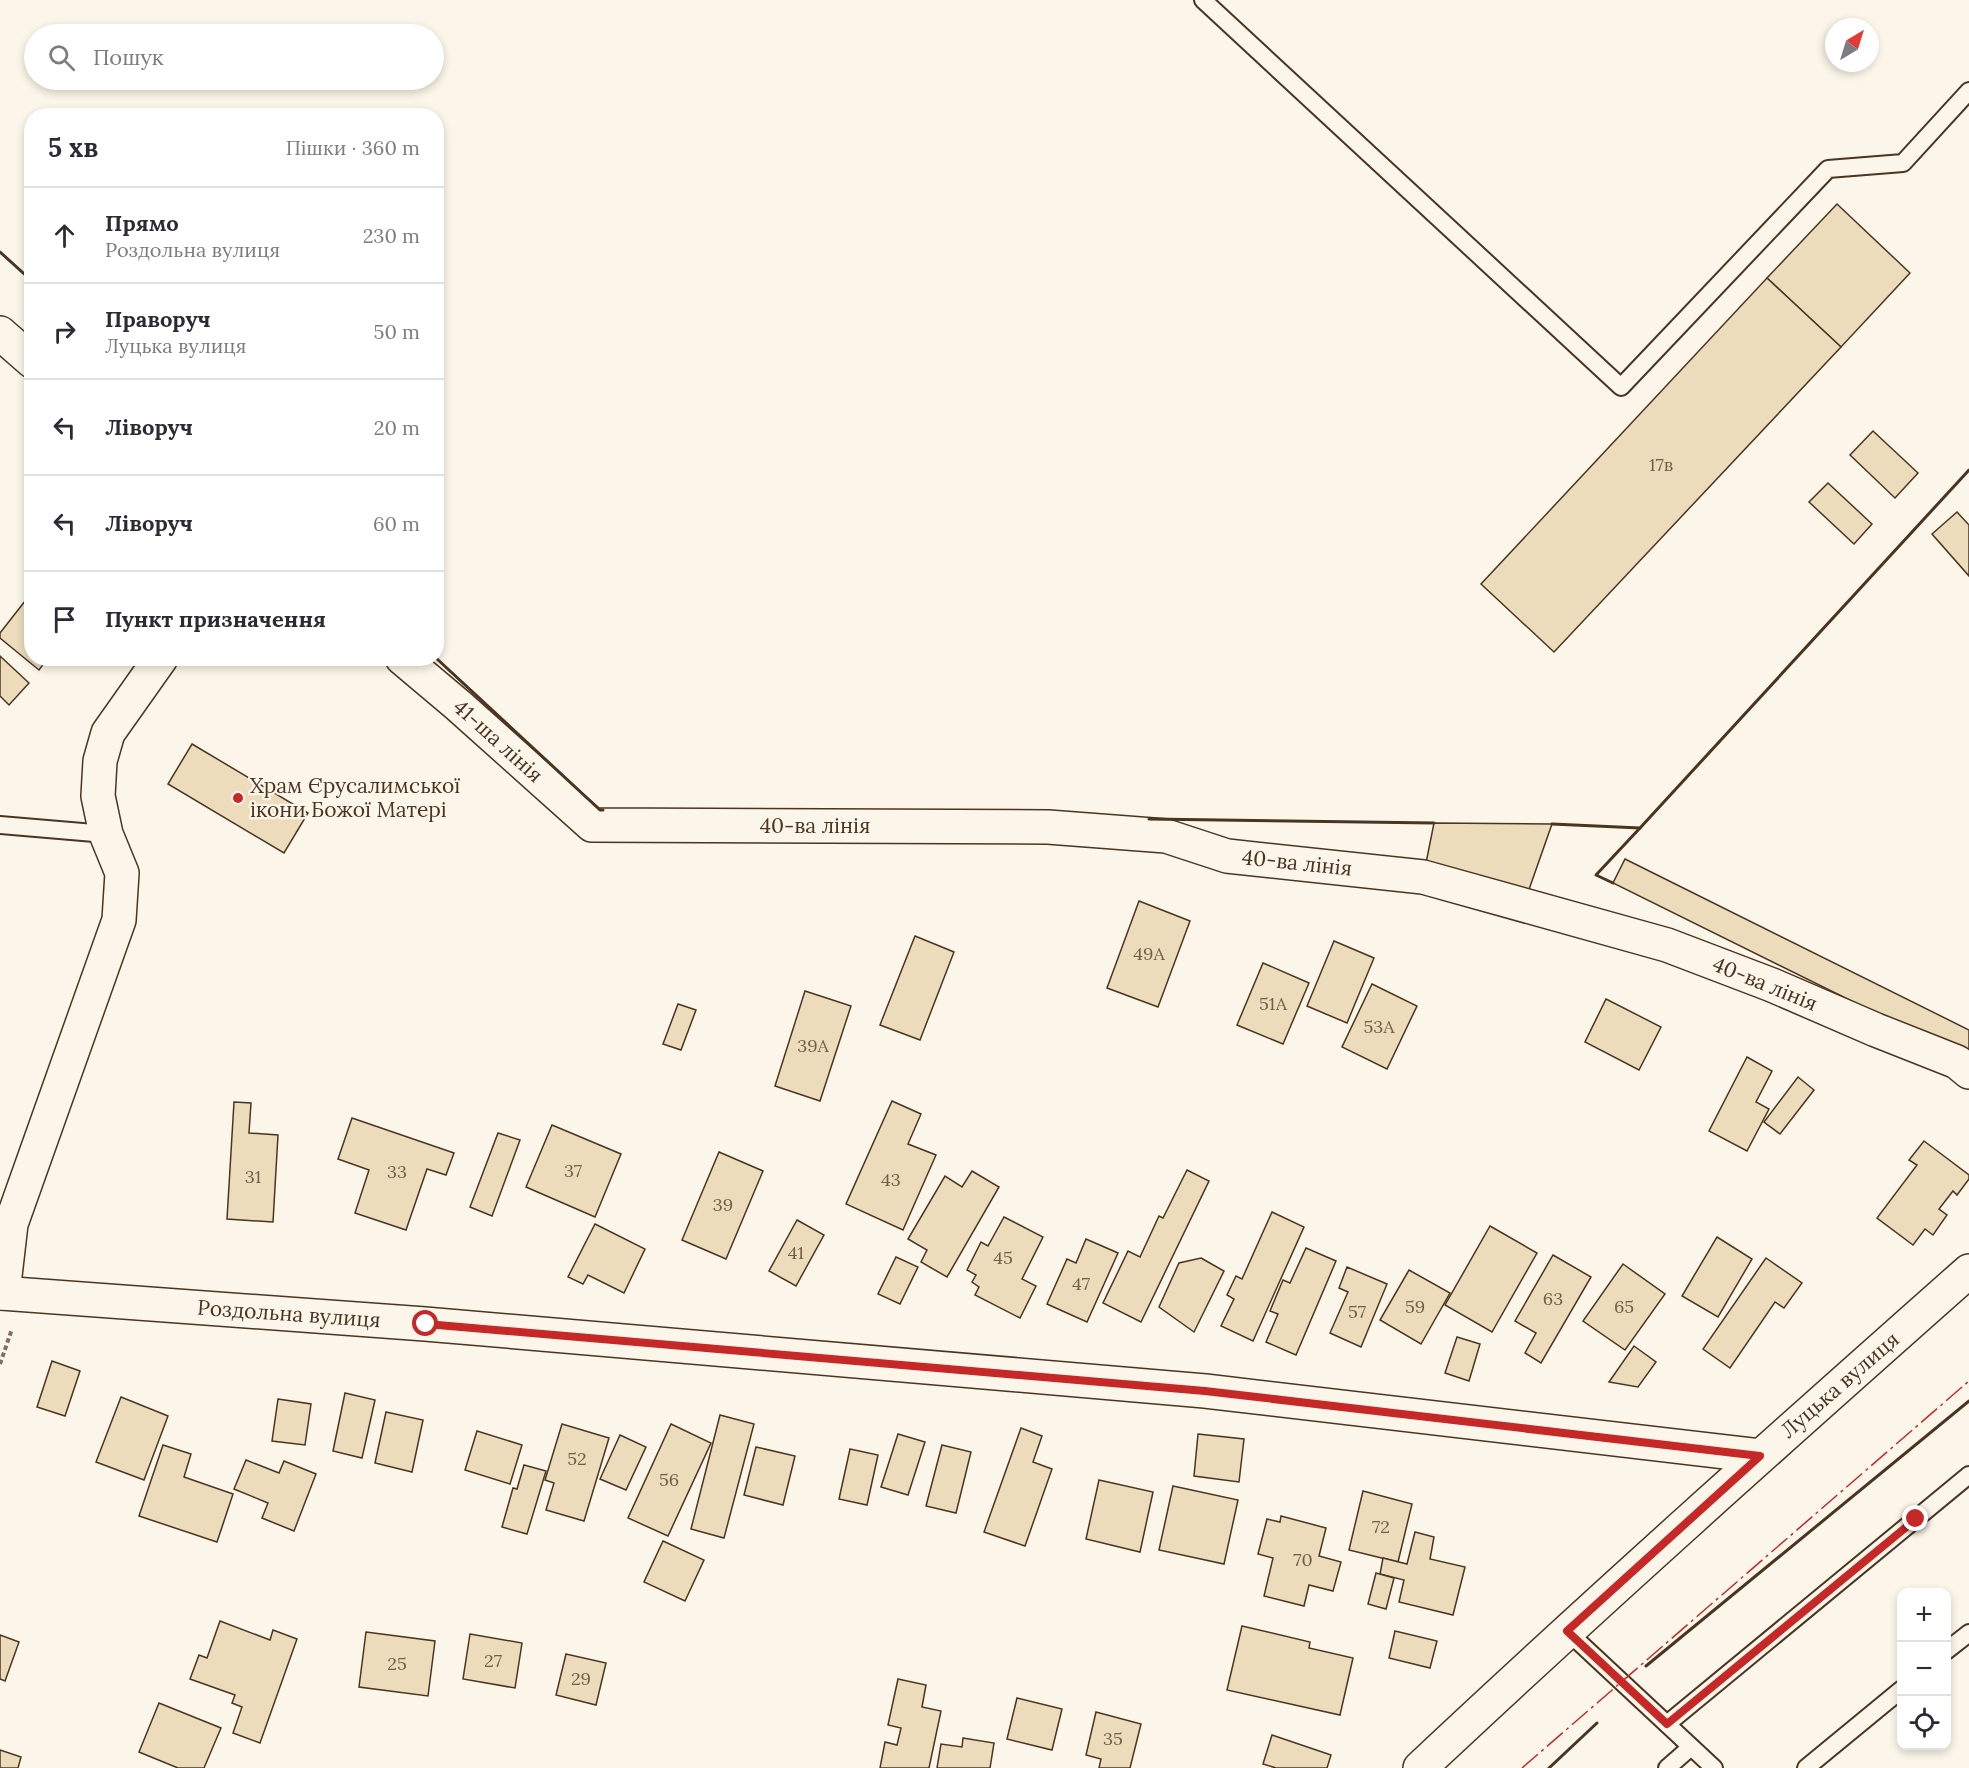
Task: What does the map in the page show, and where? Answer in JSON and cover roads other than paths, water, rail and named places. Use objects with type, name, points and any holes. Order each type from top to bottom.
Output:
[{"type":"street","points":[[0,333],[24,354]]},
{"type":"street","points":[[2,1293],[10,1224],[119,920],[122,873],[106,834],[99,796],[99,761],[108,733],[155,666]]},
{"type":"street","name":"41-ша лінія","points":[[412,666],[592,825]]},
{"type":"street","name":"40-ва лінія","points":[[592,825],[1048,827],[1166,836],[1227,856],[1423,877],[1667,945],[1772,985],[1957,1062],[1969,1072]]},
{"type":"street","name":"Луцька вулиця","points":[[1420,1768],[1760,1456],[1969,1271]]},
{"type":"street","name":"Роздольна вулиця","points":[[2,1293],[426,1324],[1205,1391],[1760,1456]]},
{"type":"lane","points":[[1203,0],[1621,387],[1828,169],[1903,163],[1969,91]]},
{"type":"lane","points":[[0,825],[106,834]]},
{"type":"lane","points":[[1667,1724],[1969,1475]]},
{"type":"lane","points":[[1567,1631],[1714,1768]]},
{"type":"lane","points":[[1951,1648],[1969,1633]]},
{"type":"lane","points":[[1806,1768],[1897,1693]]},
{"type":"lane","points":[[1667,1768],[1691,1747]]},
{"type":"place","name":"Храм Єрусалимської ікони Божої Матері","points":[[238,798]]}]
